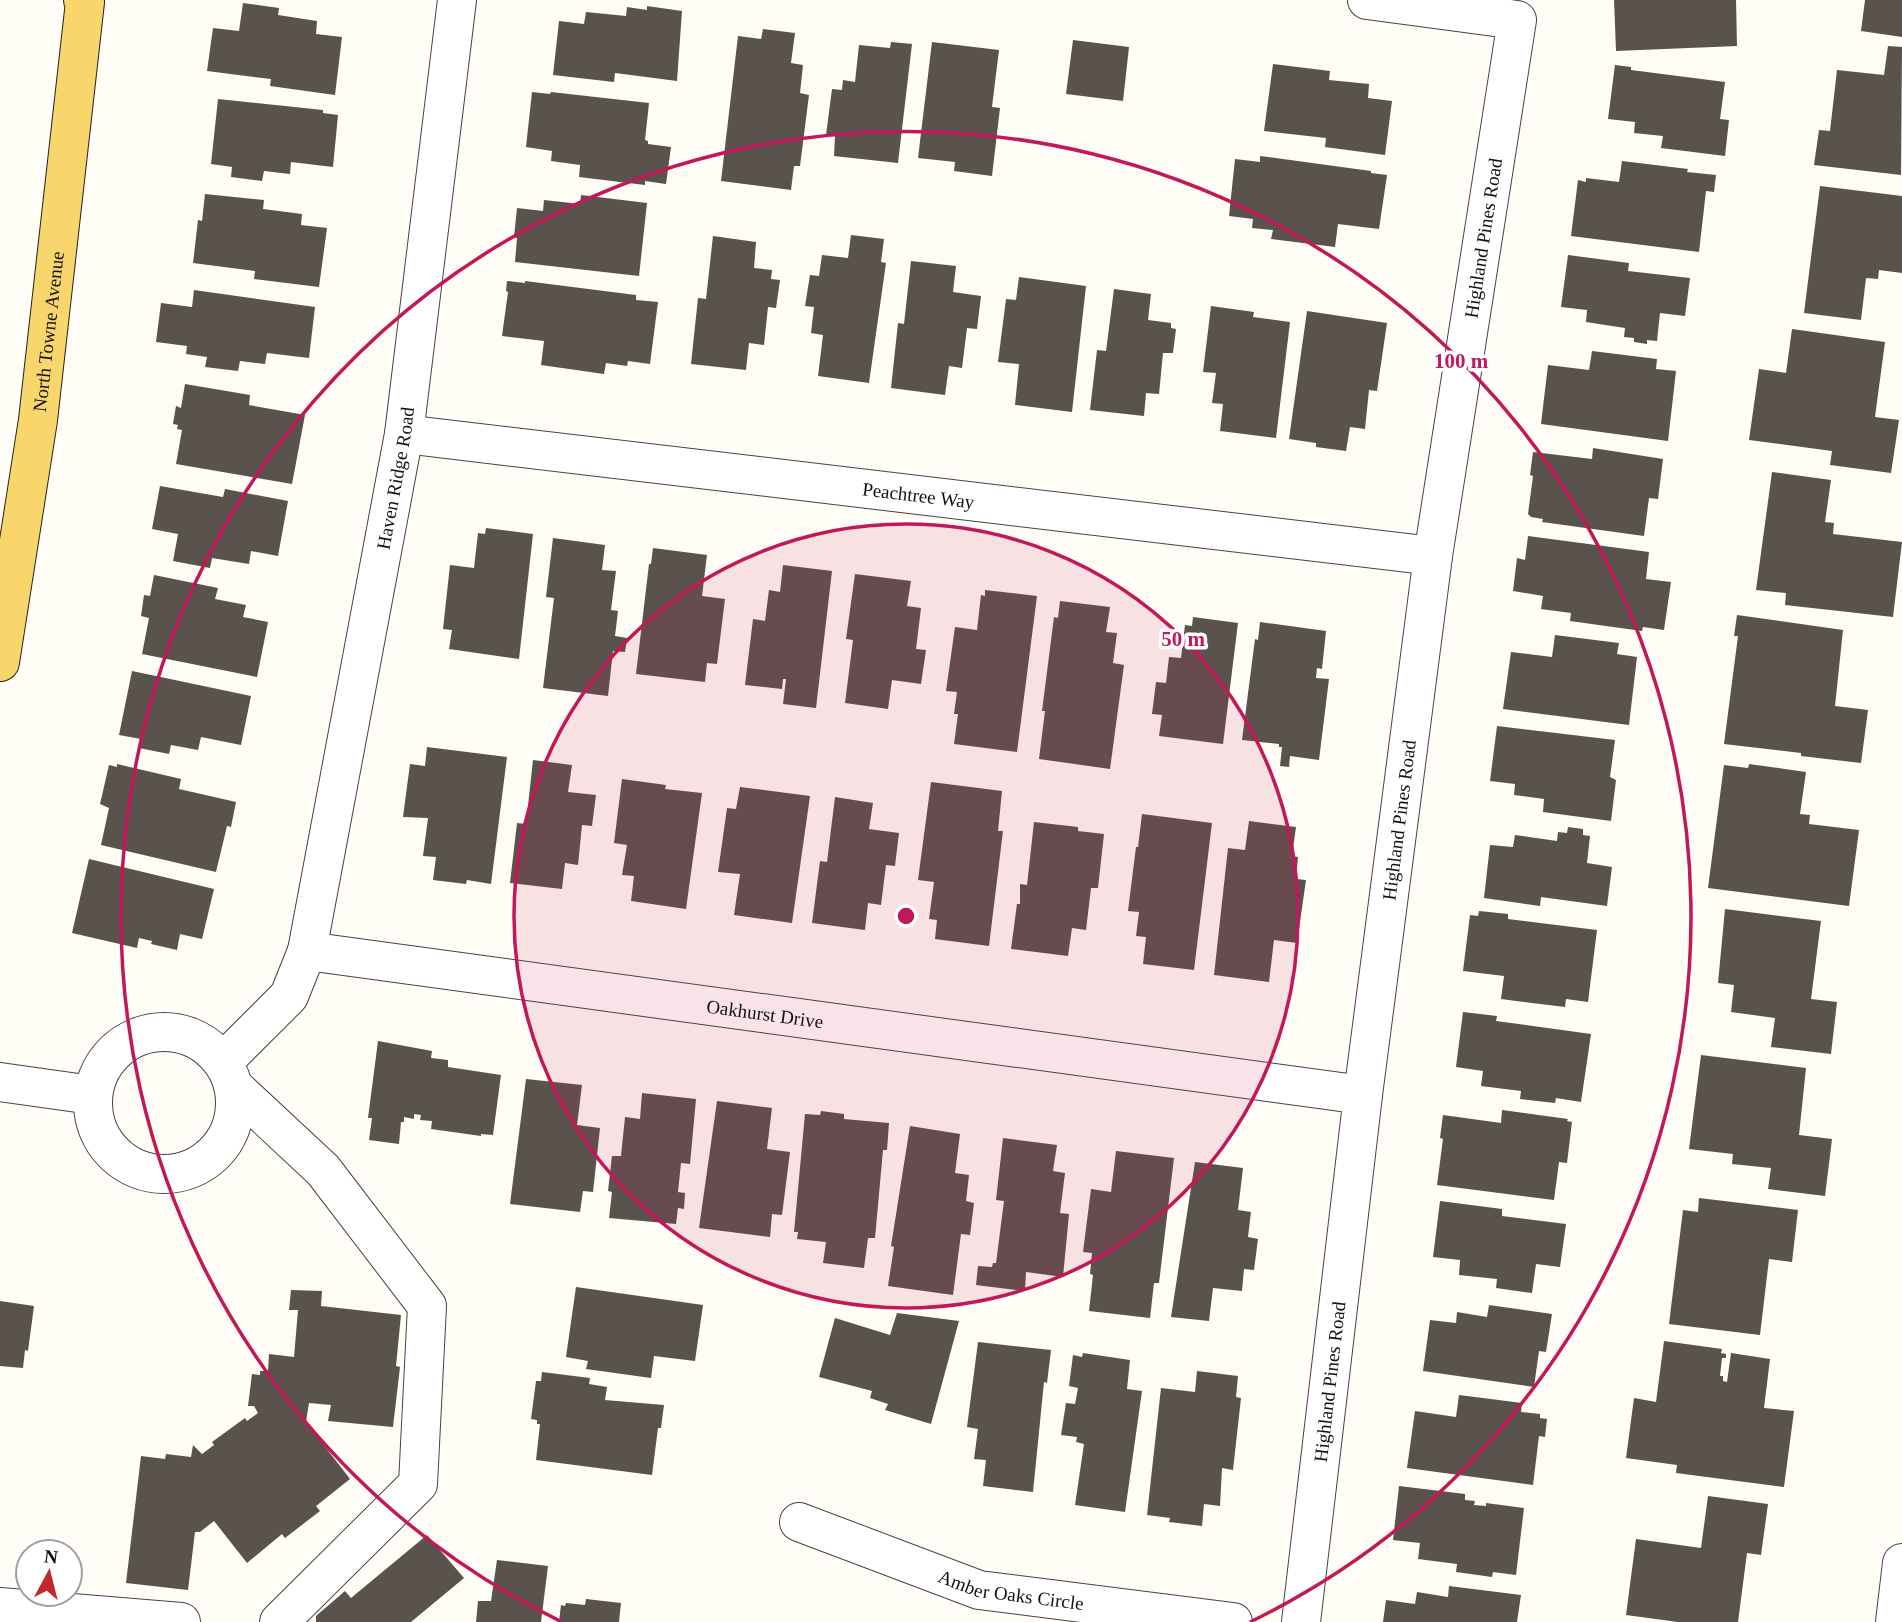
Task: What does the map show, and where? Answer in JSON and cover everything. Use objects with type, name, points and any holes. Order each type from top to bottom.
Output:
[{"type":"main road","name":"North Towne Avenue","points":[[0,662],[6,589],[38,420],[85,2],[83,0]]},
{"type":"street","name":"Haven Ridge Road","points":[[307,951],[404,434],[457,0]]},
{"type":"street","name":"Highland Pines Road","points":[[1301,1622],[1363,1096],[1433,556],[1517,20],[1367,0]]},
{"type":"street","name":"Peachtree Way","points":[[404,434],[1433,556]]},
{"type":"street","points":[[279,1622],[418,1485],[427,1306],[323,1170],[228,1075],[208,1047],[189,1035],[167,1031],[145,1034],[125,1042],[109,1056],[97,1075],[92,1096],[93,1118],[102,1139],[116,1156],[135,1168],[156,1174],[179,1173],[200,1165],[218,1150],[230,1132],[235,1110],[228,1075],[289,996],[307,951]]},
{"type":"street","name":"Oakhurst Drive","points":[[307,951],[1363,1096]]},
{"type":"street","points":[[0,1082],[92,1096]]},
{"type":"street","name":"Amber Oaks Circle","points":[[799,1522],[979,1590],[1233,1622]]},
{"type":"street","points":[[1895,1622],[1902,1563]]},
{"type":"street","points":[[0,1607],[181,1622]]},
{"type":"building","points":[[1614,0],[1736,0],[1737,46],[1616,51]]},
{"type":"building","points":[[1865,0],[1902,0],[1902,37],[1861,31]]},
{"type":"building","points":[[243,3],[279,8],[278,15],[317,21],[316,34],[342,37],[335,95],[270,86],[271,79],[207,71],[213,28],[239,31]]},
{"type":"building","points":[[647,6],[682,11],[677,81],[615,73],[614,82],[553,75],[559,21],[584,24],[586,12],[626,16],[627,7],[647,10]]},
{"type":"building","points":[[763,29],[795,33],[791,63],[803,65],[800,93],[809,95],[800,166],[794,166],[791,190],[721,181],[738,36],[761,39]]},
{"type":"building","points":[[1073,40],[1129,47],[1123,101],[1066,94]]},
{"type":"building","points":[[891,42],[912,44],[898,163],[834,156],[835,136],[826,135],[832,89],[842,90],[843,80],[855,82],[859,45],[890,48]]},
{"type":"building","points":[[932,42],[999,50],[992,107],[1000,108],[992,176],[954,171],[955,162],[918,158]]},
{"type":"building","points":[[1888,46],[1902,47],[1901,175],[1814,165],[1819,130],[1830,131],[1837,70],[1884,75]]},
{"type":"building","points":[[1273,64],[1330,71],[1329,80],[1369,84],[1368,98],[1392,101],[1385,155],[1325,147],[1326,138],[1264,131]]},
{"type":"building","points":[[1615,65],[1631,67],[1631,70],[1725,82],[1720,119],[1729,120],[1725,156],[1661,148],[1663,136],[1634,133],[1635,122],[1608,119]]},
{"type":"building","points":[[532,92],[649,103],[645,140],[648,144],[671,147],[666,184],[645,181],[645,185],[579,177],[580,165],[551,161],[552,151],[526,147]]},
{"type":"building","points":[[218,99],[323,110],[323,113],[338,115],[333,167],[291,162],[290,174],[264,171],[262,181],[231,177],[232,167],[211,164]]},
{"type":"building","points":[[1260,156],[1387,175],[1379,229],[1338,224],[1335,247],[1271,239],[1273,230],[1252,228],[1253,219],[1229,216],[1235,159],[1260,162]]},
{"type":"building","points":[[1622,161],[1716,175],[1714,192],[1706,191],[1699,252],[1571,236],[1578,180],[1586,182],[1586,178],[1619,182]]},
{"type":"building","points":[[1820,186],[1902,196],[1902,273],[1879,270],[1878,279],[1866,278],[1861,320],[1804,313]]},
{"type":"building","points":[[205,194],[264,200],[263,209],[302,214],[301,225],[327,228],[319,287],[254,279],[255,271],[193,263],[198,220],[202,221]]},
{"type":"building","points":[[581,195],[647,203],[639,276],[515,262],[517,208],[543,211],[544,200],[580,204]]},
{"type":"building","points":[[851,235],[884,239],[881,262],[886,263],[869,383],[818,376],[823,335],[811,333],[814,307],[805,306],[810,275],[819,276],[822,255],[848,258]]},
{"type":"building","points":[[713,236],[756,242],[754,268],[772,270],[771,279],[780,280],[776,308],[768,307],[764,345],[749,343],[746,370],[691,364],[698,298],[706,299]]},
{"type":"building","points":[[1568,255],[1629,263],[1628,271],[1690,278],[1685,316],[1660,313],[1657,341],[1647,340],[1647,344],[1624,337],[1625,328],[1586,322],[1587,310],[1561,307]]},
{"type":"building","points":[[911,261],[956,266],[953,292],[981,296],[977,329],[967,328],[962,368],[949,366],[945,395],[891,388],[898,323],[904,324]]},
{"type":"building","points":[[1019,277],[1086,286],[1072,412],[1015,405],[1019,364],[998,362],[1006,299],[1016,300]]},
{"type":"building","points":[[507,281],[636,295],[636,300],[658,302],[650,364],[628,361],[627,366],[606,363],[604,374],[541,365],[544,341],[502,336]]},
{"type":"building","points":[[1114,289],[1151,294],[1148,320],[1171,323],[1171,328],[1176,329],[1173,353],[1163,353],[1159,394],[1146,393],[1144,416],[1090,410],[1097,350],[1106,351]]},
{"type":"building","points":[[194,290],[315,307],[309,358],[267,353],[265,364],[240,361],[238,371],[205,367],[207,357],[186,354],[187,346],[156,342],[161,303],[192,307]]},
{"type":"building","points":[[1211,306],[1254,312],[1253,317],[1290,322],[1276,438],[1220,431],[1223,404],[1212,403],[1216,373],[1203,372]]},
{"type":"building","points":[[1307,311],[1387,323],[1377,391],[1369,390],[1365,429],[1350,427],[1346,451],[1316,447],[1316,443],[1289,439]]},
{"type":"building","points":[[1792,329],[1885,342],[1875,417],[1899,420],[1891,473],[1830,465],[1832,451],[1749,440],[1759,369],[1786,373]]},
{"type":"building","points":[[1592,351],[1657,359],[1656,369],[1676,371],[1668,441],[1541,424],[1548,365],[1589,370]]},
{"type":"building","points":[[185,384],[250,395],[249,405],[305,415],[292,484],[176,464],[182,430],[173,424],[176,406],[181,408]]},
{"type":"building","points":[[1593,448],[1663,459],[1658,499],[1649,498],[1644,536],[1542,522],[1543,519],[1528,514],[1533,452],[1592,459]]},
{"type":"building","points":[[1772,472],[1831,480],[1825,522],[1834,523],[1833,534],[1902,542],[1893,617],[1785,605],[1786,593],[1756,590]]},
{"type":"building","points":[[160,486],[223,497],[225,489],[288,501],[278,556],[251,551],[249,564],[212,558],[210,568],[173,561],[178,534],[152,529]]},
{"type":"building","points":[[486,528],[533,534],[519,659],[449,649],[452,630],[443,629],[450,565],[474,568],[478,533],[485,534]]},
{"type":"building","points":[[1528,536],[1649,552],[1646,579],[1671,582],[1664,630],[1643,627],[1642,631],[1570,621],[1571,613],[1541,609],[1543,596],[1513,591],[1517,558],[1525,560]]},
{"type":"building","points":[[553,538],[605,545],[602,570],[616,571],[611,610],[618,611],[615,636],[627,638],[625,652],[613,651],[608,696],[543,688],[554,598],[546,597]]},
{"type":"building","points":[[653,548],[707,555],[702,596],[725,599],[717,664],[707,663],[705,682],[636,674]]},
{"type":"building","points":[[783,565],[832,571],[816,708],[783,704],[786,679],[783,679],[782,689],[745,685],[753,619],[765,621],[769,590],[780,592]]},
{"type":"building","points":[[855,574],[911,581],[907,606],[921,608],[916,649],[926,650],[921,684],[892,680],[888,709],[845,703],[853,640],[846,639]]},
{"type":"building","points":[[154,575],[218,588],[215,599],[246,605],[243,617],[268,622],[257,677],[142,654],[149,618],[141,616],[144,595],[150,596]]},
{"type":"building","points":[[985,590],[1037,596],[1017,752],[954,744],[958,714],[954,714],[957,692],[946,691],[955,627],[977,630],[981,595],[985,596]]},
{"type":"building","points":[[1060,601],[1110,607],[1106,632],[1117,633],[1113,663],[1124,665],[1110,769],[1039,759],[1054,617],[1058,618]]},
{"type":"building","points":[[1737,615],[1843,630],[1835,706],[1868,710],[1861,763],[1724,744],[1738,636],[1734,636]]},
{"type":"building","points":[[1193,617],[1238,623],[1223,744],[1159,736],[1162,715],[1152,714],[1156,682],[1166,683],[1169,657],[1181,658],[1185,625],[1192,626]]},
{"type":"building","points":[[1260,622],[1326,631],[1322,669],[1317,668],[1316,678],[1329,679],[1319,760],[1290,756],[1289,767],[1280,766],[1282,747],[1279,747],[1279,744],[1242,740],[1255,639],[1258,640]]},
{"type":"building","points":[[1555,635],[1619,643],[1617,654],[1637,657],[1629,725],[1503,709],[1511,652],[1552,657]]},
{"type":"building","points":[[132,671],[251,696],[241,745],[201,737],[198,750],[171,745],[169,754],[139,748],[141,739],[119,735]]},
{"type":"building","points":[[1497,726],[1615,740],[1610,777],[1616,780],[1611,821],[1543,812],[1544,799],[1514,795],[1515,784],[1490,781]]},
{"type":"building","points":[[427,747],[507,757],[491,884],[467,880],[466,884],[433,880],[436,857],[423,856],[428,818],[403,817],[410,764],[425,766]]},
{"type":"building","points":[[533,760],[572,765],[568,792],[596,795],[592,826],[582,825],[578,865],[565,863],[562,889],[510,883],[517,823],[526,824]]},
{"type":"building","points":[[117,764],[181,779],[179,789],[236,802],[216,872],[101,845],[109,808],[100,804],[109,765],[117,767]]},
{"type":"building","points":[[1749,764],[1806,772],[1800,814],[1810,815],[1809,824],[1859,830],[1849,906],[1708,888],[1724,765],[1748,768]]},
{"type":"building","points":[[622,779],[666,785],[665,789],[702,793],[686,909],[631,901],[634,876],[622,875],[627,845],[614,843]]},
{"type":"building","points":[[931,782],[1002,791],[998,831],[1003,831],[989,946],[935,939],[937,920],[929,919],[934,882],[918,880]]},
{"type":"building","points":[[740,787],[810,796],[792,923],[734,915],[740,874],[718,872],[727,808],[736,809]]},
{"type":"building","points":[[835,797],[873,803],[869,829],[899,833],[895,866],[886,865],[881,905],[868,903],[865,930],[812,923],[820,861],[827,862]]},
{"type":"building","points":[[1142,814],[1212,823],[1194,970],[1143,964],[1146,937],[1136,936],[1139,912],[1128,911]]},
{"type":"building","points":[[1249,821],[1296,827],[1292,856],[1298,857],[1296,879],[1306,880],[1297,943],[1274,940],[1269,982],[1214,975],[1228,848],[1245,850]]},
{"type":"building","points":[[1034,822],[1078,827],[1078,831],[1104,834],[1098,888],[1091,888],[1086,930],[1072,928],[1068,956],[1011,949],[1017,904],[1020,904],[1020,884],[1027,885]]},
{"type":"building","points":[[1568,827],[1583,829],[1583,835],[1590,836],[1587,863],[1612,867],[1607,906],[1541,897],[1540,906],[1484,898],[1490,845],[1513,847],[1515,835],[1557,841],[1558,832],[1567,833]]},
{"type":"building","points":[[89,859],[214,889],[202,939],[180,934],[177,950],[151,944],[152,941],[139,938],[137,948],[72,933]]},
{"type":"building","points":[[1725,909],[1821,921],[1811,999],[1837,1002],[1831,1054],[1771,1047],[1775,1018],[1731,1012],[1734,985],[1718,983]]},
{"type":"building","points":[[1479,911],[1508,914],[1508,919],[1597,930],[1588,1002],[1566,999],[1565,1007],[1501,999],[1504,976],[1463,971],[1470,915],[1478,916]]},
{"type":"building","points":[[1463,1012],[1497,1016],[1496,1021],[1591,1034],[1581,1102],[1556,1098],[1555,1103],[1520,1099],[1521,1091],[1481,1086],[1483,1071],[1456,1067]]},
{"type":"building","points":[[378,1041],[432,1051],[431,1058],[448,1060],[448,1067],[501,1075],[493,1135],[481,1136],[431,1129],[432,1121],[420,1120],[421,1115],[414,1114],[414,1119],[404,1117],[404,1122],[401,1122],[399,1144],[369,1140],[372,1118],[368,1118]]},
{"type":"building","points":[[1701,1055],[1806,1068],[1799,1135],[1832,1139],[1825,1196],[1768,1189],[1771,1168],[1732,1164],[1733,1154],[1689,1149]]},
{"type":"building","points":[[526,1079],[582,1085],[577,1125],[600,1128],[593,1192],[583,1191],[580,1212],[510,1204]]},
{"type":"building","points":[[642,1093],[696,1099],[690,1164],[681,1163],[678,1192],[685,1193],[684,1209],[678,1208],[676,1224],[609,1218],[612,1192],[608,1191],[612,1156],[621,1156],[625,1117],[640,1119]]},
{"type":"building","points":[[717,1101],[772,1108],[767,1149],[790,1152],[782,1215],[772,1214],[770,1237],[699,1228]]},
{"type":"building","points":[[1502,1110],[1568,1119],[1567,1121],[1572,1122],[1567,1163],[1559,1162],[1554,1200],[1437,1185],[1443,1115],[1501,1123]]},
{"type":"building","points":[[821,1111],[844,1114],[844,1119],[889,1123],[887,1150],[883,1150],[875,1238],[868,1238],[864,1268],[823,1263],[826,1242],[797,1239],[798,1232],[794,1232],[805,1114],[820,1115]]},
{"type":"building","points":[[910,1126],[960,1134],[955,1173],[969,1175],[966,1201],[974,1203],[970,1235],[961,1234],[953,1295],[888,1286],[894,1247],[891,1246]]},
{"type":"building","points":[[1003,1138],[1057,1145],[1053,1171],[1065,1173],[1060,1213],[1069,1214],[1063,1277],[1026,1272],[1025,1291],[976,1285],[978,1266],[992,1267],[993,1263],[996,1263],[1004,1201],[996,1200]]},
{"type":"building","points":[[1116,1151],[1174,1158],[1159,1283],[1154,1283],[1150,1318],[1089,1311],[1093,1275],[1090,1274],[1092,1253],[1083,1252],[1091,1189],[1111,1192]]},
{"type":"building","points":[[1195,1162],[1243,1168],[1238,1210],[1251,1212],[1248,1237],[1258,1239],[1254,1270],[1244,1269],[1242,1291],[1213,1288],[1209,1321],[1171,1317]]},
{"type":"building","points":[[1699,1198],[1798,1210],[1792,1262],[1769,1259],[1760,1335],[1669,1324],[1683,1210],[1698,1212]]},
{"type":"building","points":[[1440,1201],[1502,1209],[1502,1216],[1566,1224],[1560,1267],[1536,1264],[1532,1293],[1496,1288],[1497,1279],[1459,1275],[1460,1260],[1433,1257]]},
{"type":"building","points":[[576,1287],[703,1305],[695,1361],[654,1356],[651,1378],[586,1369],[588,1361],[566,1357]]},
{"type":"building","points":[[291,1290],[322,1291],[321,1306],[401,1315],[396,1366],[400,1367],[393,1427],[328,1421],[331,1405],[309,1403],[306,1422],[350,1479],[316,1506],[320,1511],[285,1538],[282,1534],[247,1563],[214,1521],[200,1532],[195,1532],[188,1590],[126,1583],[141,1456],[165,1459],[166,1454],[191,1457],[193,1445],[202,1454],[214,1445],[212,1442],[245,1418],[247,1421],[258,1413],[254,1406],[248,1406],[252,1374],[260,1375],[260,1371],[268,1371],[269,1354],[294,1357],[298,1310],[289,1310]]},
{"type":"building","points":[[0,1301],[34,1306],[23,1368],[0,1366]]},
{"type":"building","points":[[1489,1305],[1552,1314],[1546,1352],[1539,1351],[1534,1387],[1423,1371],[1430,1320],[1456,1323],[1457,1312],[1487,1317]]},
{"type":"building","points":[[897,1313],[959,1321],[931,1424],[885,1410],[888,1404],[870,1398],[872,1391],[819,1377],[835,1318],[890,1335]]},
{"type":"building","points":[[1664,1341],[1722,1349],[1721,1353],[1726,1354],[1726,1358],[1722,1358],[1720,1376],[1727,1382],[1731,1353],[1770,1359],[1764,1408],[1794,1411],[1784,1487],[1676,1473],[1677,1465],[1626,1458],[1634,1398],[1656,1402]]},
{"type":"building","points":[[978,1342],[1051,1350],[1047,1383],[1044,1382],[1033,1492],[983,1486],[986,1460],[974,1459],[978,1429],[967,1427]]},
{"type":"building","points":[[1083,1353],[1130,1360],[1127,1389],[1142,1391],[1125,1512],[1075,1505],[1084,1444],[1076,1442],[1077,1437],[1061,1435],[1066,1403],[1075,1404],[1078,1388],[1069,1386],[1073,1355],[1082,1357]]},
{"type":"building","points":[[1197,1371],[1238,1376],[1236,1397],[1241,1398],[1233,1470],[1222,1468],[1220,1506],[1204,1504],[1202,1526],[1169,1522],[1170,1518],[1147,1515],[1161,1388],[1195,1392]]},
{"type":"building","points":[[542,1372],[590,1378],[589,1384],[607,1387],[605,1400],[664,1405],[652,1475],[536,1460],[540,1424],[531,1419],[536,1381],[541,1381]]},
{"type":"building","points":[[1459,1395],[1522,1403],[1521,1412],[1540,1414],[1540,1418],[1547,1419],[1545,1437],[1539,1436],[1533,1485],[1407,1468],[1415,1411],[1456,1417]]},
{"type":"building","points":[[1399,1486],[1465,1494],[1465,1500],[1475,1501],[1474,1505],[1486,1506],[1486,1503],[1524,1508],[1516,1575],[1493,1572],[1492,1577],[1456,1572],[1457,1564],[1418,1559],[1420,1543],[1393,1540]]},
{"type":"building","points":[[1708,1496],[1768,1504],[1761,1555],[1747,1553],[1738,1622],[1678,1622],[1626,1615],[1636,1539],[1701,1548]]},
{"type":"building","points":[[427,1535],[464,1578],[411,1622],[316,1622],[316,1616],[345,1591],[351,1598]]},
{"type":"building","points":[[497,1560],[548,1566],[541,1622],[476,1622],[478,1601],[491,1601]]},
{"type":"building","points":[[1449,1586],[1521,1595],[1517,1622],[1383,1622],[1386,1600],[1415,1604],[1417,1592],[1448,1597]]},
{"type":"building","points":[[586,1599],[621,1603],[619,1622],[559,1622],[561,1605],[585,1605]]}]
